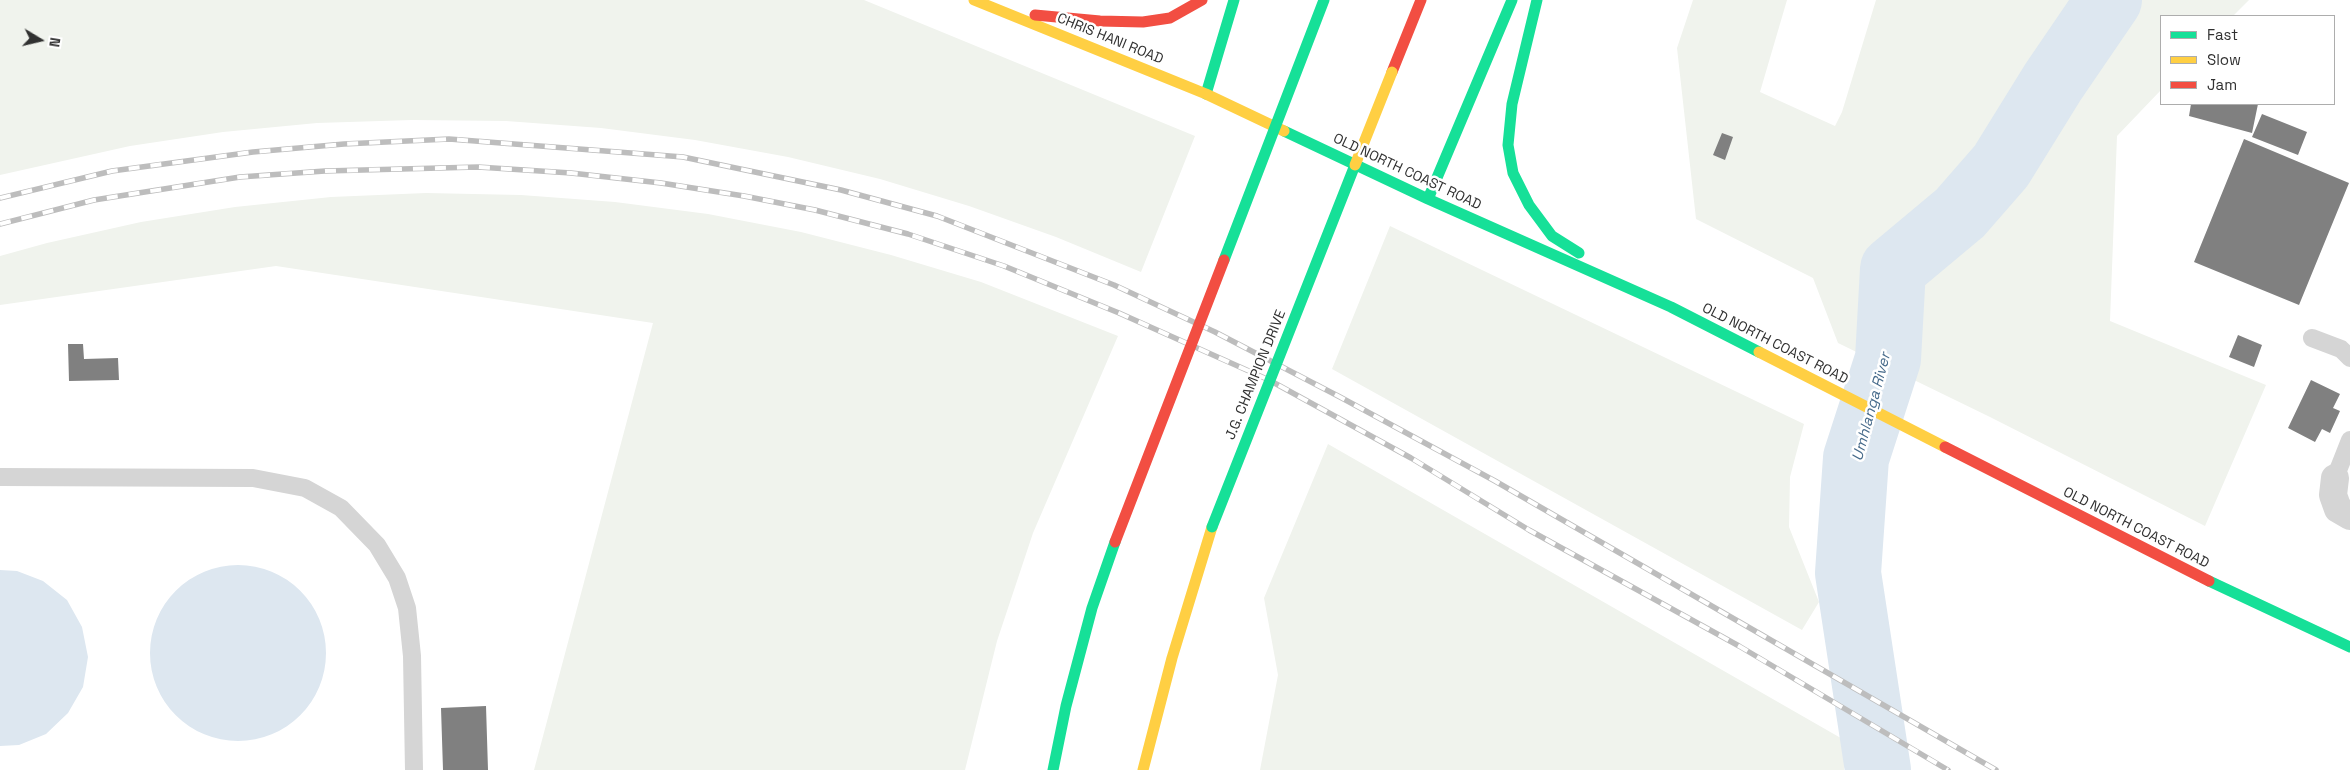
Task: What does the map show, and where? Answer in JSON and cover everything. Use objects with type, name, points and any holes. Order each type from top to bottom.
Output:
[{"type":"street","name":"CHRIS HANI ROAD","points":[[974,0],[1206,94]]},
{"type":"street","points":[[1006,13],[1100,21],[1143,22],[1170,18],[1202,0]]},
{"type":"street","points":[[1206,94],[1234,0]]},
{"type":"street","points":[[1053,770],[1066,706],[1092,608],[1115,542],[1324,0]]},
{"type":"street","name":"J.G. CHAMPION DRIVE","points":[[1143,770],[1172,658],[1212,527],[1421,0]]},
{"type":"street","points":[[1428,199],[1512,0]]},
{"type":"street","points":[[1537,0],[1512,104],[1508,146],[1512,173],[1529,205],[1552,236],[1671,308]]},
{"type":"street","name":"OLD NORTH COAST ROAD","points":[[1206,94],[1428,199],[1671,308],[2199,577],[2350,647]]},
{"type":"street","points":[[2335,478],[2332,495],[2338,509],[2350,516]]},
{"type":"lane","points":[[2312,338],[2341,348],[2350,358]]},
{"type":"lane","points":[[2335,478],[2350,440]]},
{"type":"lane","points":[[0,477],[253,478],[305,488],[341,508],[377,545],[397,578],[408,608],[412,656],[414,770]]},
{"type":"shaded area","points":[[0,0],[864,0],[1195,136],[1141,272],[1056,237],[969,206],[880,179],[788,157],[695,140],[601,128],[506,121],[412,120],[317,123],[223,132],[130,146],[0,175]]},
{"type":"shaded area","points":[[1693,0],[1787,0],[1760,92],[1835,126],[1842,112],[1876,0],[2249,0],[2234,15],[2160,15],[2160,91],[2117,136],[2110,321],[2266,385],[2205,526],[1990,417],[1838,343],[1813,278],[1696,219],[1677,48]]},
{"type":"shaded area","points":[[426,193],[521,195],[615,202],[708,214],[801,232],[891,255],[981,282],[1118,336],[1033,533],[997,641],[965,770],[534,770],[653,323],[276,266],[0,305],[0,256],[47,243],[141,222],[235,207],[331,197]]},
{"type":"shaded area","points":[[1390,226],[1804,424],[1790,477],[1789,527],[1819,602],[1802,630],[1332,369]]},
{"type":"shaded area","points":[[1328,444],[1846,741],[1844,770],[1260,770],[1278,675],[1264,598]]},
{"type":"shaded area","points":[[238,565],[264,569],[279,575],[294,585],[306,597],[316,612],[322,627],[326,653],[322,679],[316,694],[306,709],[294,721],[279,731],[264,737],[238,741],[212,737],[197,731],[182,721],[170,709],[160,694],[154,679],[150,653],[154,627],[160,612],[170,597],[182,585],[197,575],[212,569]]},
{"type":"shaded area","points":[[0,570],[17,571],[43,581],[67,600],[82,627],[88,657],[83,687],[68,713],[46,734],[19,745],[0,746]]},
{"type":"building","points":[[2191,105],[2258,105],[2252,133],[2189,116]]},
{"type":"building","points":[[2262,114],[2307,132],[2298,155],[2252,137]]},
{"type":"building","points":[[1722,133],[1733,137],[1725,160],[1713,155]]},
{"type":"building","points":[[2244,139],[2349,183],[2299,305],[2194,262]]},
{"type":"building","points":[[2238,335],[2262,345],[2254,367],[2229,357]]},
{"type":"building","points":[[68,344],[83,344],[84,359],[118,358],[119,380],[69,381]]},
{"type":"building","points":[[2311,380],[2340,394],[2333,408],[2340,411],[2330,433],[2322,429],[2315,442],[2288,428]]},
{"type":"building","points":[[486,706],[488,770],[443,770],[441,708]]},
{"type":"waterway","name":"Umhlanga River","points":[[1878,770],[1848,573],[1856,458],[1888,359],[1893,269],[1960,213],[2001,166],[2053,82],[2109,0]]},
{"type":"railway","points":[[0,198],[112,171],[253,152],[344,144],[449,139],[683,157],[841,190],[937,216],[1114,285],[1215,332],[1340,397],[1495,481],[1996,770]]},
{"type":"railway","points":[[0,224],[94,200],[240,177],[325,171],[478,167],[571,173],[661,183],[744,196],[815,210],[908,234],[1004,266],[1119,313],[1269,380],[1411,458],[1529,530],[1739,646],[1948,770]]},
{"type":"traffic: fast","points":[[1206,94],[1234,0]]},
{"type":"traffic: fast","points":[[1224,260],[1324,0]]},
{"type":"traffic: fast","points":[[1428,199],[1512,0]]},
{"type":"traffic: fast","points":[[1537,0],[1512,104],[1508,145],[1513,173],[1529,205],[1552,236],[1579,253]]},
{"type":"traffic: fast","points":[[1284,131],[1428,199],[1671,307],[1759,352]]},
{"type":"traffic: fast","points":[[1212,527],[1355,165]]},
{"type":"traffic: fast","points":[[1053,770],[1066,706],[1092,608],[1115,542]]},
{"type":"traffic: fast","points":[[2209,581],[2350,647]]},
{"type":"traffic: slow","points":[[974,0],[1206,94],[1284,131]]},
{"type":"traffic: slow","points":[[1355,165],[1392,72]]},
{"type":"traffic: slow","points":[[1759,352],[1945,447]]},
{"type":"traffic: slow","points":[[1143,770],[1172,658],[1212,527]]},
{"type":"traffic: jam","points":[[1035,15],[1100,21],[1143,22],[1170,18],[1202,0]]},
{"type":"traffic: jam","points":[[1392,72],[1421,0]]},
{"type":"traffic: jam","points":[[1115,542],[1224,260]]},
{"type":"traffic: jam","points":[[1945,447],[2209,581]]}]
